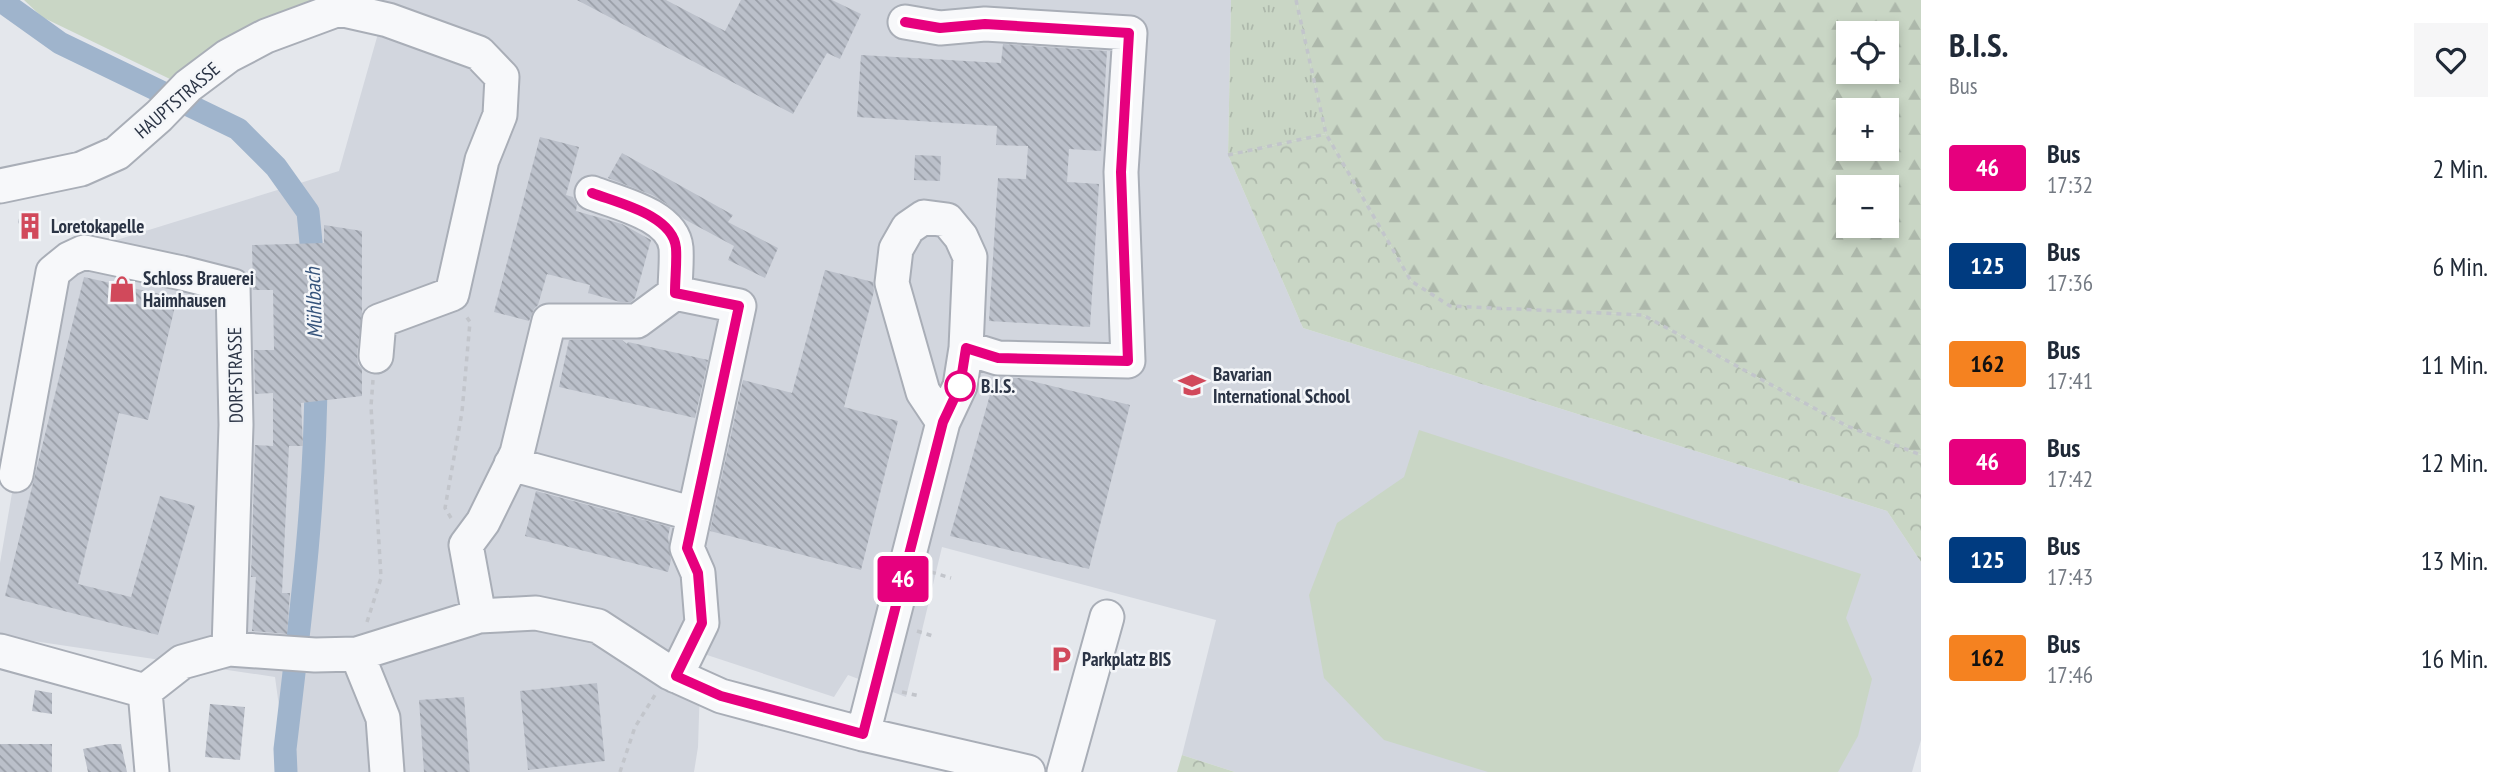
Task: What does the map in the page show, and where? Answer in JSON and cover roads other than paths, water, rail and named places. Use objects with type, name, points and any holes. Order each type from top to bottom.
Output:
[{"type":"street","name":"HAUPTSTRASSE","points":[[0,186],[81,169],[117,153],[188,86],[228,56],[266,36],[339,9],[388,20],[480,53],[502,76],[500,115],[482,160],[452,294],[379,321],[376,356]]},
{"type":"street","points":[[905,22],[940,28],[985,24],[1129,33],[1121,172],[1128,361],[998,358],[966,348]]},
{"type":"street","points":[[592,193],[653,216],[667,230],[676,245],[675,293]]},
{"type":"street","points":[[863,734],[943,422],[960,386],[966,348],[970,257],[961,237],[947,220],[924,216],[908,228],[896,249],[892,282],[923,392],[943,422]]},
{"type":"street","name":"DORFSTRASSE","points":[[16,475],[53,272],[69,259],[84,252],[233,286],[241,650]]},
{"type":"street","points":[[479,616],[466,545],[483,522],[517,453],[549,321],[638,321],[675,293],[739,306],[687,548],[698,573],[702,623],[673,675]]},
{"type":"street","points":[[511,464],[694,514]]},
{"type":"street","points":[[145,691],[182,662],[241,650],[315,655],[357,654],[479,616],[536,613],[598,626],[673,675],[721,696],[996,768],[1028,772]]},
{"type":"street","points":[[1064,772],[1107,617]]},
{"type":"street","points":[[0,651],[145,691]]},
{"type":"street","points":[[357,654],[383,719],[387,772]]},
{"type":"street","points":[[145,691],[152,772]]},
{"type":"waterway","name":"Mühlbach","points":[[0,0],[60,43],[238,129],[276,167],[308,212],[314,273]]},
{"type":"waterway","name":"Mühlbach","points":[[286,772],[285,749],[310,513],[316,370]]},
{"type":"place","name":"Loretokapelle","points":[[30,226]]},
{"type":"place","name":"Schloss Brauerei Haimhausen","points":[[122,289]]},
{"type":"place","name":"Bavarian International School","points":[[1192,385]]},
{"type":"place","name":"B.I.S.","points":[[960,386]]},
{"type":"place","name":"Parkplatz BIS","points":[[1061,659]]}]
